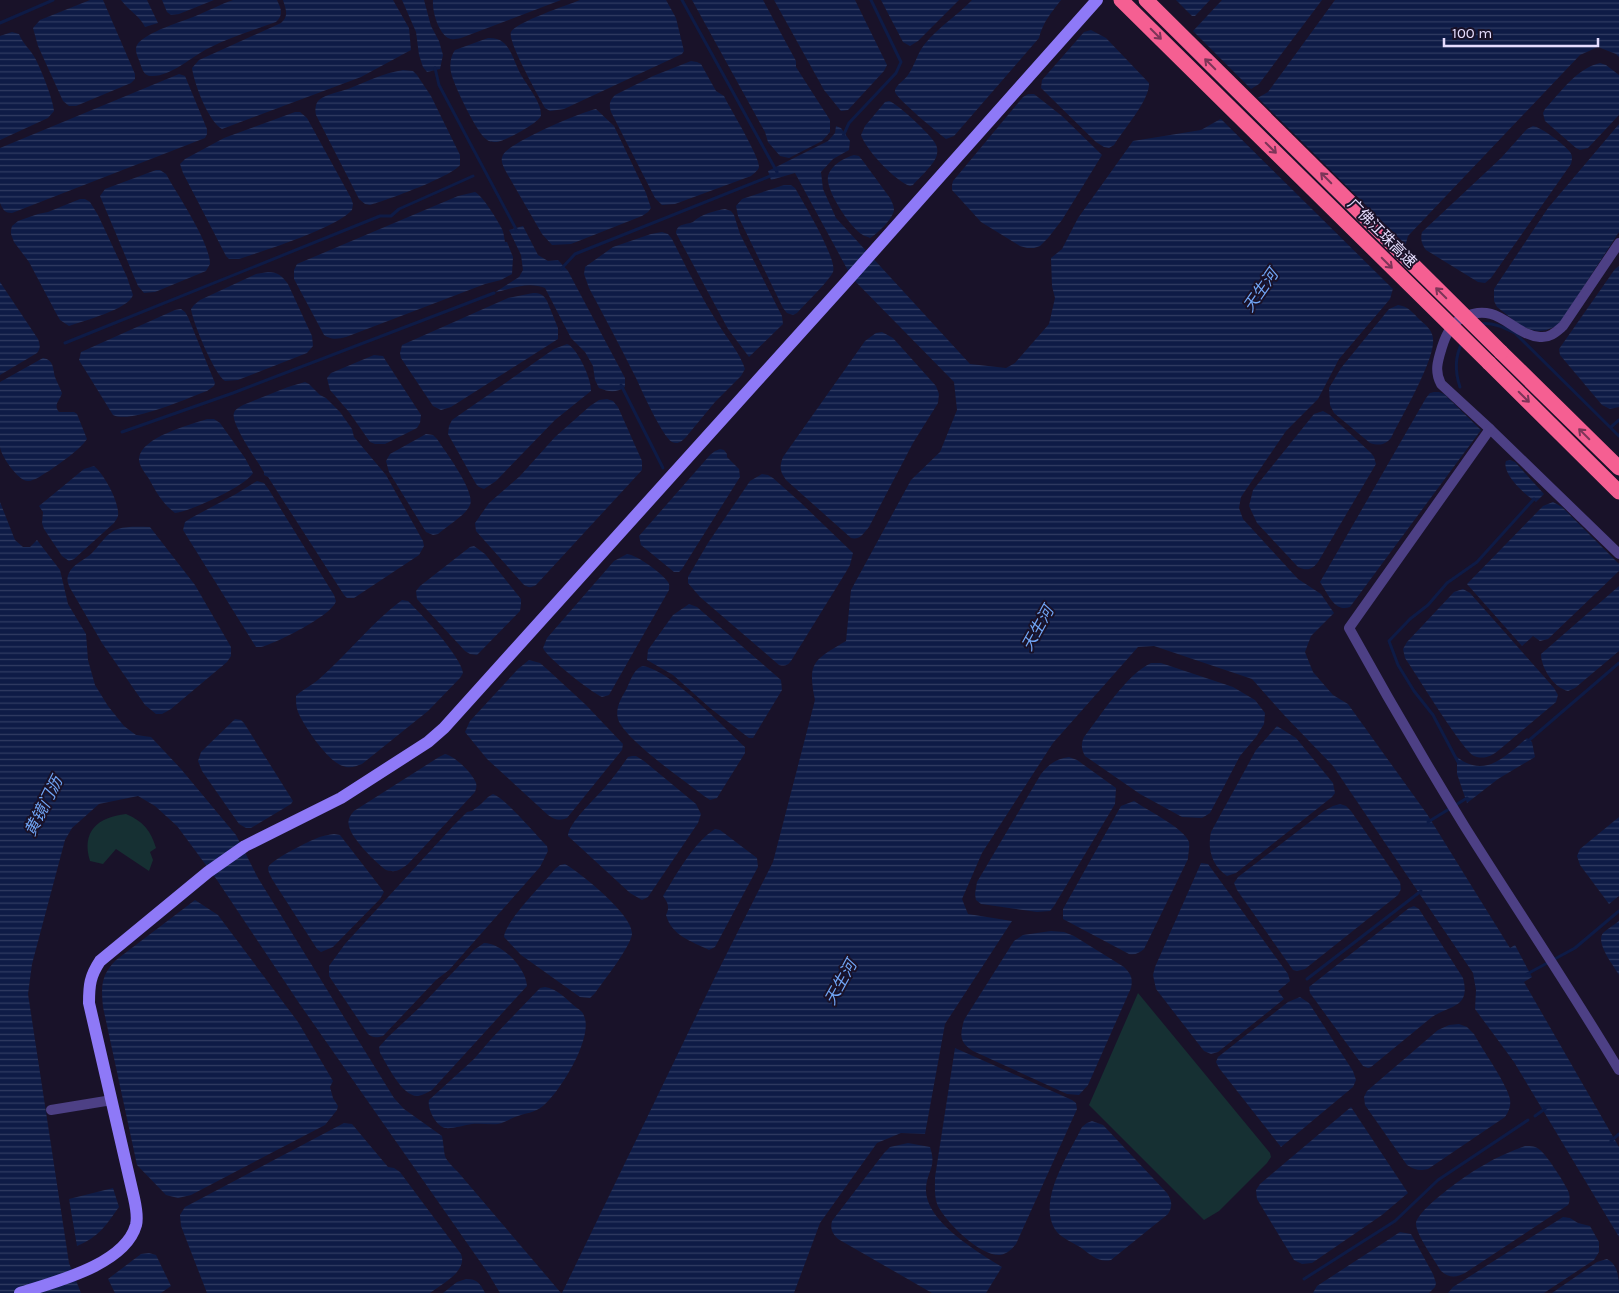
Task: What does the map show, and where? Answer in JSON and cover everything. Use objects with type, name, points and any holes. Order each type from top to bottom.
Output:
[{"type":"highway","name":"广佛江珠高速","points":[[1121,0],[1619,492]]},
{"type":"highway","name":"广佛江珠高速","points":[[1146,0],[1619,468]]},
{"type":"street","points":[[20,1293],[76,1276],[100,1263],[123,1246],[131,1236],[136,1224],[134,1198],[89,1003],[89,988],[92,974],[100,960],[208,872],[245,846],[340,798],[428,742],[444,728],[882,243],[1097,0]]},
{"type":"street","points":[[1619,243],[1563,326],[1549,337],[1531,336],[1495,315],[1482,312],[1470,314],[1457,320],[1449,330],[1441,348],[1436,368],[1441,384],[1619,554]]},
{"type":"street","points":[[1490,429],[1349,628],[1387,696],[1465,826],[1619,1070]]},
{"type":"street","points":[[51,1110],[112,1100]]},
{"type":"green space","points":[[126,814],[142,823],[154,842],[156,848],[150,852],[153,860],[149,871],[116,849],[103,864],[90,861],[88,841],[94,827],[107,818]]},
{"type":"green space","points":[[1138,993],[1270,1153],[1271,1157],[1267,1163],[1219,1211],[1204,1220],[1089,1105]]},
{"type":"water","points":[[90,0],[103,0],[135,74],[135,79],[131,83],[76,106],[69,106],[63,101],[38,46],[33,28],[40,20]]},
{"type":"water","points":[[121,0],[147,0],[158,23],[145,27],[140,19]]},
{"type":"water","points":[[162,0],[214,0],[179,14],[171,15],[167,12]]},
{"type":"water","points":[[233,0],[277,0],[281,14],[276,22],[209,48],[174,70],[151,76],[145,73],[136,52],[136,47],[141,40],[165,27]]},
{"type":"water","points":[[283,0],[393,0],[409,28],[411,50],[361,77],[222,129],[207,110],[192,68],[199,60],[281,23],[286,15]]},
{"type":"water","points":[[402,0],[424,0],[431,26],[439,41],[443,55],[440,69],[427,72],[423,67],[419,55],[416,32]]},
{"type":"water","points":[[433,0],[561,0],[461,38],[453,39],[448,38],[441,31],[435,15]]},
{"type":"water","points":[[580,0],[666,0],[676,18],[684,51],[682,54],[564,109],[550,111],[545,108],[524,69],[514,46],[511,32],[522,23]]},
{"type":"water","points":[[692,0],[763,0],[796,61],[796,67],[830,120],[830,132],[822,141],[789,158],[780,156],[768,142],[765,132]]},
{"type":"water","points":[[774,0],[855,0],[887,65],[884,71],[848,110],[841,111],[824,90]]},
{"type":"water","points":[[881,0],[959,0],[918,41],[910,46],[903,42]]},
{"type":"water","points":[[972,0],[1061,0],[1045,22],[1039,38],[954,136],[946,139],[897,96],[895,90],[908,75],[922,48],[929,39]]},
{"type":"water","points":[[1176,0],[1210,0],[1195,16],[1192,16]]},
{"type":"water","points":[[1222,0],[1322,0],[1259,84],[1251,89],[1193,31]]},
{"type":"water","name":"天生河","points":[[1335,0],[1619,0],[1619,57],[1598,47],[1580,55],[1408,236],[1390,299],[1339,359],[1318,399],[1286,431],[1241,497],[1239,508],[1243,519],[1298,579],[1321,594],[1334,613],[1311,636],[1305,652],[1313,672],[1333,695],[1348,704],[1427,814],[1510,948],[1515,945],[1532,977],[1524,982],[1619,1147],[1619,1237],[1514,1062],[1475,1009],[1476,990],[1473,973],[1333,766],[1252,679],[1154,646],[1138,647],[1053,743],[982,853],[962,899],[968,914],[1012,921],[945,1024],[925,1134],[901,1133],[877,1143],[820,1223],[794,1293],[562,1293],[773,862],[815,700],[812,677],[816,663],[820,658],[846,641],[851,590],[911,480],[940,452],[957,410],[954,382],[852,278],[795,173],[771,180],[768,171],[828,141],[835,133],[836,126],[841,128],[850,141],[849,150],[833,159],[821,172],[823,189],[836,218],[970,364],[1006,368],[1015,363],[1049,324],[1055,298],[1052,286],[1051,258],[1062,249],[1078,218],[1133,141],[1201,130],[1268,92]]},
{"type":"water","points":[[1091,30],[1106,38],[1149,83],[1141,106],[1114,145],[1109,148],[1096,142],[1041,88],[1042,80],[1084,32]]},
{"type":"water","points":[[12,32],[19,34],[35,58],[46,84],[54,111],[48,118],[0,140],[0,36]]},
{"type":"water","points":[[488,38],[501,40],[508,48],[521,76],[541,110],[541,115],[535,122],[514,135],[497,142],[487,140],[477,128],[457,90],[450,69],[450,62],[455,50]]},
{"type":"water","points":[[691,61],[701,64],[716,91],[724,96],[751,145],[759,167],[751,176],[675,204],[662,205],[655,198],[611,112],[610,103],[615,95],[653,76]]},
{"type":"water","points":[[1600,63],[1606,65],[1619,75],[1619,115],[1588,148],[1580,150],[1545,121],[1543,113],[1563,88],[1577,75]]},
{"type":"water","points":[[403,70],[413,71],[431,96],[460,155],[460,165],[445,176],[418,188],[370,205],[365,204],[359,199],[316,115],[316,105],[319,100],[329,95],[382,75]]},
{"type":"water","points":[[179,74],[185,76],[207,129],[205,138],[12,213],[6,212],[3,209],[0,203],[0,148]]},
{"type":"water","points":[[1028,94],[1034,94],[1062,116],[1102,155],[1062,220],[1040,246],[1034,248],[1020,246],[981,222],[952,190],[953,181],[1023,97]]},
{"type":"water","points":[[889,101],[921,127],[936,144],[937,148],[934,162],[910,186],[897,178],[882,164],[869,149],[861,135],[865,126],[885,102]]},
{"type":"water","points":[[596,109],[614,126],[646,193],[651,208],[642,216],[571,244],[552,245],[542,234],[505,170],[502,157],[508,150],[531,136]]},
{"type":"water","points":[[295,112],[300,112],[307,118],[351,198],[352,210],[331,224],[299,238],[239,259],[229,259],[180,164],[185,159],[224,138]]},
{"type":"water","points":[[1619,124],[1619,232],[1560,323],[1542,331],[1534,331],[1527,328],[1497,307],[1494,301],[1494,289],[1548,208]]},
{"type":"water","points":[[1533,126],[1547,133],[1570,152],[1572,155],[1571,164],[1491,278],[1485,283],[1478,282],[1426,250],[1422,242],[1422,232],[1501,158],[1527,129]]},
{"type":"water","points":[[854,155],[859,156],[863,161],[890,198],[894,207],[893,214],[888,222],[870,238],[858,231],[846,217],[835,199],[828,182],[828,176],[835,165]]},
{"type":"water","points":[[156,170],[166,174],[192,218],[205,243],[210,264],[206,271],[155,292],[144,293],[138,286],[100,196],[105,189]]},
{"type":"water","points":[[784,185],[791,185],[795,188],[819,231],[833,266],[833,272],[827,281],[793,315],[787,313],[783,308],[738,216],[736,206],[742,199]]},
{"type":"water","points":[[475,192],[486,203],[502,229],[505,242],[507,242],[513,257],[512,274],[501,280],[485,284],[346,337],[334,339],[324,335],[294,279],[294,270],[297,264],[458,196]]},
{"type":"water","points":[[80,199],[90,202],[98,215],[127,277],[133,295],[130,300],[115,310],[69,326],[60,320],[29,262],[14,242],[11,230],[12,226],[18,221],[48,212]]},
{"type":"water","points":[[725,209],[731,211],[734,215],[740,234],[782,316],[783,324],[749,357],[728,329],[676,233],[680,226],[693,222],[708,213]]},
{"type":"water","points":[[523,226],[538,255],[548,261],[558,260],[568,271],[625,378],[625,387],[612,391],[599,388],[595,380],[593,366],[585,352],[571,338],[545,288],[526,285],[494,293],[519,277],[523,270],[521,255],[509,230]]},
{"type":"water","points":[[662,232],[668,234],[672,239],[705,302],[745,369],[741,376],[715,402],[686,437],[678,443],[672,442],[668,438],[658,423],[589,288],[584,274],[585,267],[613,247]]},
{"type":"water","points":[[1619,266],[1619,407],[1610,409],[1602,405],[1560,355],[1559,349]]},
{"type":"water","points":[[268,272],[280,275],[288,284],[312,336],[313,346],[307,353],[238,380],[225,381],[215,369],[205,348],[191,309],[200,300],[256,274]]},
{"type":"water","points":[[0,282],[38,339],[40,346],[37,353],[0,375]]},
{"type":"water","points":[[533,293],[541,294],[547,301],[558,328],[558,339],[451,407],[441,410],[433,406],[401,358],[402,345],[508,298]]},
{"type":"water","points":[[1398,305],[1410,310],[1428,328],[1433,338],[1432,347],[1424,373],[1391,438],[1382,444],[1370,443],[1334,413],[1330,405],[1329,388],[1341,368],[1389,309]]},
{"type":"water","points":[[181,309],[188,317],[215,383],[214,386],[207,391],[145,413],[121,417],[113,415],[79,360],[81,352]]},
{"type":"water","points":[[882,332],[893,338],[936,386],[939,394],[938,403],[913,443],[869,527],[859,537],[851,538],[786,480],[781,472],[781,464],[783,457],[865,341],[876,333]]},
{"type":"water","points":[[567,344],[575,351],[583,364],[591,391],[555,420],[496,481],[484,489],[479,487],[448,434],[452,420],[554,349]]},
{"type":"water","points":[[374,355],[383,356],[421,415],[417,428],[385,444],[370,442],[349,412],[330,390],[327,378],[331,373]]},
{"type":"water","points":[[43,358],[51,363],[62,393],[57,409],[59,412],[74,412],[77,414],[87,439],[75,452],[59,464],[39,477],[28,481],[15,473],[1,451],[0,382]]},
{"type":"water","points":[[305,382],[326,398],[340,412],[352,429],[354,437],[386,475],[423,541],[424,546],[419,555],[354,598],[347,598],[344,595],[268,477],[264,475],[240,433],[234,418],[235,410],[243,405]]},
{"type":"water","points":[[1430,393],[1444,394],[1481,430],[1350,607],[1340,607],[1332,601],[1320,582],[1426,398]]},
{"type":"water","points":[[607,399],[613,401],[618,407],[642,461],[642,470],[536,585],[526,586],[476,531],[475,523],[489,503],[520,476],[555,437],[590,406],[599,400]]},
{"type":"water","points":[[1323,411],[1330,415],[1371,453],[1376,464],[1318,562],[1314,567],[1304,569],[1298,567],[1257,523],[1249,506],[1253,490],[1314,414]]},
{"type":"water","points":[[207,419],[214,419],[220,423],[245,458],[253,473],[240,485],[217,498],[175,513],[157,493],[141,466],[139,458],[148,444],[157,438],[178,428]]},
{"type":"water","points":[[426,434],[433,435],[437,439],[459,472],[471,499],[465,513],[438,534],[433,535],[426,532],[389,472],[386,461],[390,454]]},
{"type":"water","points":[[720,449],[724,450],[727,457],[739,469],[740,477],[682,569],[679,572],[674,572],[641,545],[639,536],[710,455]]},
{"type":"water","points":[[1506,461],[1515,462],[1544,494],[1536,502],[1521,490],[1507,472]]},
{"type":"water","points":[[94,466],[110,489],[118,510],[118,516],[114,523],[74,559],[69,561],[62,556],[44,529],[42,523],[43,512],[39,506],[84,469]]},
{"type":"water","points":[[762,474],[773,478],[853,553],[846,572],[787,665],[779,665],[700,597],[688,583],[688,577],[708,543],[750,481]]},
{"type":"water","points":[[257,481],[264,483],[269,490],[336,601],[325,614],[315,621],[278,641],[261,647],[256,647],[254,644],[183,530],[185,522],[191,518]]},
{"type":"water","name":"黄镜门沥","points":[[0,502],[15,540],[23,547],[30,547],[37,540],[60,570],[68,604],[86,634],[88,660],[95,685],[108,706],[124,726],[136,735],[151,737],[181,769],[236,835],[258,878],[394,1098],[404,1109],[442,1136],[445,1156],[449,1162],[561,1293],[500,1293],[488,1273],[299,1003],[217,880],[177,826],[155,806],[138,796],[99,804],[72,828],[65,840],[32,964],[28,994],[69,1263],[81,1293],[0,1293]]},
{"type":"water","points":[[1553,502],[1562,507],[1619,564],[1619,571],[1548,639],[1540,641],[1533,636],[1522,646],[1467,584],[1543,506]]},
{"type":"water","points":[[125,527],[150,527],[195,585],[231,647],[231,656],[227,662],[171,709],[162,714],[156,714],[145,705],[102,643],[70,588],[67,579],[73,567],[92,553],[114,531]]},
{"type":"water","points":[[474,546],[485,554],[521,599],[520,611],[477,655],[465,651],[417,599],[416,591],[470,547]]},
{"type":"water","points":[[627,554],[643,561],[665,578],[669,583],[669,590],[609,695],[602,697],[570,674],[552,659],[543,648],[547,638],[614,561]]},
{"type":"water","points":[[1619,586],[1619,651],[1575,688],[1568,691],[1563,689],[1549,677],[1543,665],[1541,654]]},
{"type":"water","points":[[1463,589],[1470,593],[1554,688],[1558,695],[1556,702],[1491,756],[1478,757],[1468,751],[1405,658],[1403,649],[1407,642],[1454,592]]},
{"type":"water","points":[[402,600],[408,601],[440,636],[455,656],[463,673],[428,711],[362,764],[351,767],[343,766],[330,758],[305,726],[296,706],[296,696],[318,680],[379,619]]},
{"type":"water","points":[[689,604],[697,607],[781,680],[782,690],[753,738],[749,738],[710,708],[673,675],[647,660],[648,650],[673,615]]},
{"type":"water","points":[[529,660],[540,663],[548,670],[586,705],[623,744],[622,750],[567,818],[559,820],[548,815],[487,759],[465,732],[470,721],[518,669]]},
{"type":"water","points":[[1151,663],[1161,663],[1233,687],[1255,700],[1265,713],[1264,724],[1240,756],[1210,813],[1202,818],[1182,817],[1140,794],[1085,756],[1083,751],[1084,737],[1106,707],[1133,676]]},
{"type":"water","points":[[643,666],[655,670],[682,688],[745,747],[745,753],[717,798],[710,800],[670,770],[631,737],[618,719],[617,711],[619,704],[635,672]]},
{"type":"water","points":[[235,719],[241,720],[244,723],[293,801],[251,828],[246,828],[239,824],[202,771],[198,761],[201,752]]},
{"type":"water","points":[[1277,726],[1296,738],[1333,783],[1335,793],[1236,873],[1227,876],[1214,862],[1212,857],[1210,851],[1211,832],[1256,750]]},
{"type":"water","points":[[1527,738],[1532,742],[1535,757],[1498,779],[1467,803],[1457,774],[1457,757],[1477,766],[1486,765],[1503,758]]},
{"type":"water","points":[[445,754],[463,766],[471,775],[476,783],[475,792],[408,864],[398,870],[386,870],[370,856],[354,837],[348,824],[350,816],[354,811]]},
{"type":"water","points":[[636,756],[644,761],[696,804],[701,814],[698,823],[648,897],[642,900],[630,893],[568,836],[578,817],[609,783],[628,757]]},
{"type":"water","points":[[1069,757],[1077,760],[1116,788],[1115,804],[1054,906],[1050,911],[1037,912],[981,904],[976,900],[977,882],[1041,774],[1053,763]]},
{"type":"water","points":[[493,794],[512,809],[547,846],[548,851],[540,867],[449,970],[436,980],[383,1036],[371,1036],[329,976],[329,966],[345,944],[454,825],[467,812],[472,811]]},
{"type":"water","points":[[1134,801],[1180,831],[1189,842],[1189,846],[1188,859],[1144,949],[1137,953],[1129,954],[1063,919],[1063,909],[1121,806]]},
{"type":"water","points":[[1340,804],[1346,806],[1351,811],[1400,882],[1401,889],[1398,895],[1305,969],[1293,970],[1234,883],[1238,877],[1324,811]]},
{"type":"water","points":[[1619,817],[1619,896],[1609,904],[1580,865],[1577,856],[1580,849]]},
{"type":"water","points":[[715,829],[720,830],[757,858],[758,867],[715,947],[709,950],[677,933],[666,915],[668,905],[663,896],[693,850]]},
{"type":"water","points":[[334,834],[340,835],[384,892],[380,899],[333,947],[321,952],[317,949],[272,879],[268,868],[275,861],[297,848],[320,837]]},
{"type":"water","points":[[1201,863],[1208,864],[1288,974],[1290,981],[1278,991],[1284,999],[1218,1052],[1211,1054],[1204,1051],[1156,989],[1153,975]]},
{"type":"water","points":[[565,864],[594,885],[616,906],[625,917],[632,934],[622,955],[590,998],[580,997],[521,955],[504,937],[511,922],[526,902],[555,869]]},
{"type":"water","points":[[195,900],[218,915],[298,1022],[333,1081],[330,1087],[333,1098],[338,1106],[325,1125],[191,1195],[178,1198],[166,1195],[137,1165],[103,1007],[102,987],[107,971],[116,960]]},
{"type":"water","points":[[1414,906],[1419,909],[1463,978],[1464,995],[1457,1004],[1432,1017],[1368,1068],[1363,1066],[1310,993],[1309,987]]},
{"type":"water","points":[[1619,921],[1619,975],[1603,948],[1601,937],[1605,931]]},
{"type":"water","points":[[1051,931],[1064,932],[1074,936],[1124,967],[1132,979],[1131,988],[1088,1085],[1079,1095],[1067,1094],[973,1051],[968,1048],[962,1038],[964,1020],[1014,941],[1023,935]]},
{"type":"water","points":[[484,943],[498,947],[518,964],[526,979],[527,986],[432,1090],[418,1096],[412,1095],[396,1079],[380,1053],[379,1047],[474,950]]},
{"type":"water","points":[[545,987],[558,992],[581,1011],[586,1025],[580,1050],[574,1064],[558,1089],[540,1108],[500,1123],[472,1124],[448,1128],[438,1124],[431,1112],[429,1100],[474,1059],[540,988]]},
{"type":"water","points":[[1300,997],[1309,1003],[1353,1071],[1356,1080],[1353,1087],[1281,1147],[1216,1062],[1218,1057],[1288,1002]]},
{"type":"water","points":[[1459,1024],[1467,1027],[1474,1034],[1494,1066],[1508,1093],[1510,1099],[1509,1108],[1505,1117],[1428,1169],[1415,1169],[1407,1165],[1365,1105],[1364,1097],[1367,1091],[1438,1030],[1449,1025]]},
{"type":"water","points":[[955,1048],[1076,1103],[1077,1109],[1016,1244],[1009,1251],[1000,1255],[983,1250],[957,1231],[939,1208],[936,1201],[935,1177]]},
{"type":"water","points":[[1351,1107],[1408,1193],[1382,1215],[1312,1263],[1302,1264],[1294,1260],[1257,1199],[1256,1190],[1260,1184]]},
{"type":"water","points":[[1092,1121],[1103,1125],[1167,1193],[1171,1203],[1168,1214],[1111,1260],[1106,1261],[1094,1257],[1059,1234],[1051,1220],[1050,1207],[1056,1179],[1082,1127]]},
{"type":"water","points":[[344,1123],[352,1124],[388,1167],[400,1172],[461,1254],[461,1266],[453,1276],[430,1293],[207,1293],[181,1226],[180,1215],[185,1207]]},
{"type":"water","points":[[908,1143],[930,1147],[932,1164],[926,1188],[928,1200],[943,1224],[967,1244],[1002,1267],[986,1293],[932,1293],[838,1239],[833,1233],[831,1229],[832,1221],[884,1153],[890,1147]]},
{"type":"water","points":[[1525,1146],[1533,1146],[1543,1153],[1569,1193],[1568,1205],[1465,1273],[1459,1276],[1447,1275],[1441,1271],[1426,1248],[1417,1228],[1418,1218],[1434,1201],[1467,1175],[1494,1159]]},
{"type":"water","points":[[113,1188],[119,1207],[97,1234],[77,1246],[69,1199]]},
{"type":"water","points":[[1563,1217],[1590,1226],[1599,1242],[1599,1252],[1594,1260],[1544,1293],[1448,1293],[1453,1287]]},
{"type":"water","points":[[1400,1232],[1411,1234],[1433,1274],[1436,1283],[1429,1293],[1313,1293],[1317,1286]]},
{"type":"water","points":[[149,1253],[156,1255],[171,1286],[161,1293],[115,1293],[108,1279],[141,1254]]},
{"type":"water","points":[[1607,1259],[1616,1269],[1619,1293],[1552,1293],[1597,1262]]},
{"type":"water","points":[[466,1279],[478,1282],[485,1293],[443,1293],[457,1282]]},
{"type":"pier","points":[[1256,96],[1407,246],[1395,291],[1219,117]]},
{"type":"waterway","points":[[0,23],[53,0]]},
{"type":"waterway","points":[[682,0],[777,172]]},
{"type":"waterway","points":[[843,136],[849,123],[896,73],[901,62],[871,0]]},
{"type":"waterway","points":[[435,68],[439,85],[517,231]]},
{"type":"waterway","points":[[561,269],[575,254],[773,175]]},
{"type":"waterway","points":[[65,343],[380,216],[391,216],[399,209],[473,176]]},
{"type":"waterway","points":[[122,432],[233,393],[494,293]]},
{"type":"waterway","points":[[1479,324],[1493,324],[1515,333],[1619,436]]},
{"type":"waterway","points":[[1460,387],[1456,365],[1462,343]]},
{"type":"waterway","points":[[621,385],[663,468]]},
{"type":"waterway","points":[[1611,427],[1619,420]]},
{"type":"waterway","points":[[1458,762],[1433,715],[1414,691],[1398,665],[1389,641],[1410,619],[1428,605],[1447,583],[1477,562],[1534,499]]},
{"type":"waterway","points":[[1527,742],[1619,663]]},
{"type":"waterway","points":[[1428,822],[1467,798]]},
{"type":"waterway","points":[[1307,979],[1421,891]]},
{"type":"waterway","points":[[1527,974],[1575,948],[1619,911]]},
{"type":"waterway","points":[[1535,1116],[1546,1108]]},
{"type":"waterway","points":[[1304,1279],[1395,1221],[1438,1180],[1528,1120]]},
{"type":"waterway","points":[[1611,1141],[1619,1134]]}]
